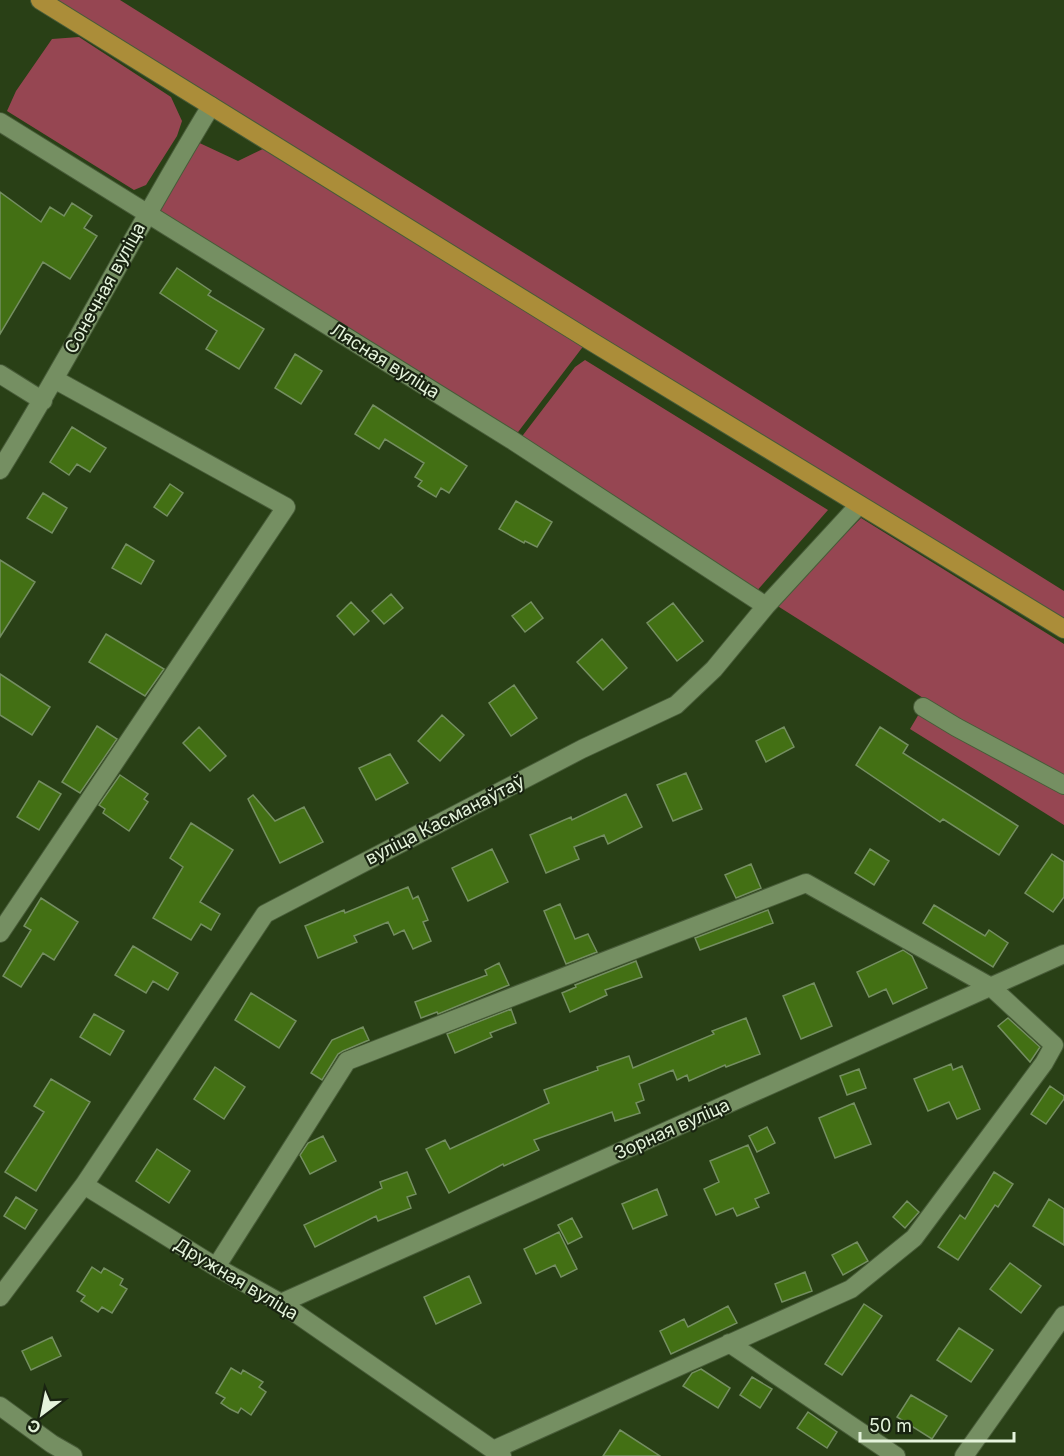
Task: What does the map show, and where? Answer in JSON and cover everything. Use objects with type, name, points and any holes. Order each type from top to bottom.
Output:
[{"type":"main road","points":[[40,0],[499,285],[1064,629]]},
{"type":"street","name":"Сонечная вуліца","points":[[0,470],[43,401],[147,213],[211,106]]},
{"type":"street","name":"Лясная вуліца","points":[[0,122],[512,440],[766,606]]},
{"type":"street","points":[[0,374],[43,401]]},
{"type":"street","points":[[0,933],[286,507],[54,379]]},
{"type":"street","name":"вуліца Касманаўтаў","points":[[84,1185],[265,914],[582,749],[676,705],[714,669],[766,606],[859,505]]},
{"type":"street","points":[[924,707],[956,727],[1064,785]]},
{"type":"street","points":[[216,1267],[347,1061],[806,883],[991,987],[1054,1045],[1044,1064],[914,1238],[851,1289],[729,1343],[498,1453]]},
{"type":"street","name":"Зорная вуліца","points":[[281,1303],[1064,954]]},
{"type":"street","points":[[0,1297],[84,1185]]},
{"type":"street","name":"Дружная вуліца","points":[[84,1185],[216,1267],[281,1303],[498,1453]]},
{"type":"street","points":[[964,1456],[1064,1315]]},
{"type":"street","points":[[729,1343],[896,1456]]},
{"type":"street","points":[[0,1406],[52,1444],[73,1456]]},
{"type":"shaded area","points":[[42,0],[120,0],[1064,591],[1064,629],[588,340],[512,440],[147,213],[191,139],[238,161],[271,145]]},
{"type":"shaded area","points":[[79,37],[171,97],[182,121],[177,136],[146,185],[134,190],[7,111],[16,91],[52,39]]},
{"type":"shaded area","points":[[585,360],[828,510],[754,594],[520,439],[575,367]]},
{"type":"shaded area","points":[[861,518],[1064,644],[1064,780],[996,744],[776,605]]},
{"type":"shaded area","points":[[923,707],[1064,791],[1064,825],[910,729]]},
{"type":"building","points":[[0,192],[41,222],[50,207],[64,216],[72,203],[92,216],[84,228],[97,236],[70,279],[43,262],[0,334]]},
{"type":"building","points":[[177,268],[211,291],[208,295],[264,329],[239,369],[206,349],[217,331],[160,293]]},
{"type":"building","points":[[295,354],[322,371],[301,404],[275,388]]},
{"type":"building","points":[[373,405],[467,466],[449,493],[441,488],[436,497],[418,486],[422,481],[415,477],[424,463],[385,439],[379,449],[355,434]]},
{"type":"building","points":[[72,427],[106,448],[90,472],[77,464],[69,475],[50,462]]},
{"type":"building","points":[[170,484],[183,493],[167,516],[154,507]]},
{"type":"building","points":[[43,493],[67,508],[52,533],[27,518]]},
{"type":"building","points":[[516,501],[552,522],[537,547],[525,541],[524,543],[499,529]]},
{"type":"building","points":[[126,544],[154,561],[141,584],[112,568]]},
{"type":"building","points":[[0,560],[35,582],[0,637]]},
{"type":"building","points":[[391,594],[403,608],[384,624],[372,611]]},
{"type":"building","points":[[351,602],[369,621],[354,635],[337,616]]},
{"type":"building","points":[[531,602],[543,618],[525,632],[512,616]]},
{"type":"building","points":[[673,603],[703,641],[677,661],[647,623]]},
{"type":"building","points":[[106,634],[164,669],[145,696],[89,662]]},
{"type":"building","points":[[602,639],[627,668],[603,690],[577,662]]},
{"type":"building","points":[[0,674],[50,707],[32,735],[0,715]]},
{"type":"building","points":[[514,685],[537,718],[511,736],[489,703]]},
{"type":"building","points":[[442,715],[464,735],[440,761],[418,741]]},
{"type":"building","points":[[97,726],[117,739],[80,793],[62,782]]},
{"type":"building","points":[[199,727],[226,756],[210,771],[183,743]]},
{"type":"building","points":[[784,727],[794,747],[766,762],[756,741]]},
{"type":"building","points":[[880,727],[908,745],[903,753],[1018,826],[999,855],[943,819],[940,822],[856,765]]},
{"type":"building","points":[[390,754],[408,783],[376,800],[359,768]]},
{"type":"building","points":[[686,773],[702,809],[673,821],[657,785]]},
{"type":"building","points":[[120,775],[148,794],[144,799],[148,802],[129,831],[103,813],[105,809],[99,805]]},
{"type":"building","points":[[39,781],[61,794],[39,830],[17,817]]},
{"type":"building","points":[[626,794],[642,827],[608,844],[604,835],[574,847],[579,859],[546,873],[530,835],[571,817],[572,820]]},
{"type":"building","points":[[253,795],[275,821],[304,807],[323,842],[280,863],[248,799]]},
{"type":"building","points":[[191,823],[233,850],[200,902],[220,914],[211,930],[201,924],[191,940],[153,918],[183,867],[170,858]]},
{"type":"building","points":[[492,849],[508,882],[468,901],[452,868]]},
{"type":"building","points":[[870,849],[889,861],[874,885],[855,873]]},
{"type":"building","points":[[1052,854],[1064,862],[1064,897],[1053,912],[1025,893]]},
{"type":"building","points":[[751,864],[761,888],[736,898],[725,875]]},
{"type":"building","points":[[408,887],[413,899],[418,896],[428,920],[423,922],[431,941],[413,949],[404,930],[394,935],[388,922],[354,936],[357,942],[318,958],[305,926],[344,910],[345,913]]},
{"type":"building","points":[[41,898],[78,922],[54,960],[43,953],[21,987],[3,976],[31,930],[24,926]]},
{"type":"building","points":[[560,904],[575,939],[588,934],[597,952],[566,964],[544,911]]},
{"type":"building","points":[[934,905],[985,936],[989,930],[1008,943],[993,967],[923,923]]},
{"type":"building","points":[[768,910],[773,923],[700,950],[695,938]]},
{"type":"building","points":[[133,946],[178,973],[168,990],[153,981],[146,993],[115,975]]},
{"type":"building","points":[[903,950],[912,956],[927,988],[893,1004],[886,989],[869,997],[857,972]]},
{"type":"building","points":[[636,961],[642,977],[605,990],[607,995],[570,1012],[562,993],[576,987],[575,985]]},
{"type":"building","points":[[499,963],[509,985],[438,1014],[437,1012],[421,1018],[415,1002],[487,975],[485,970]]},
{"type":"building","points":[[814,983],[832,1026],[801,1039],[783,996]]},
{"type":"building","points":[[251,993],[296,1021],[279,1048],[235,1020]]},
{"type":"building","points":[[511,1009],[516,1023],[490,1033],[492,1037],[455,1053],[447,1034]]},
{"type":"building","points":[[94,1014],[124,1031],[110,1055],[80,1037]]},
{"type":"building","points":[[746,1018],[760,1054],[726,1067],[725,1065],[689,1081],[687,1075],[677,1080],[673,1070],[639,1084],[644,1100],[636,1103],[640,1113],[615,1121],[612,1112],[534,1140],[539,1150],[504,1166],[503,1164],[449,1193],[426,1149],[445,1140],[450,1149],[549,1103],[544,1090],[598,1070],[597,1067],[629,1056],[633,1068],[714,1034],[712,1031]]},
{"type":"building","points":[[1008,1018],[1040,1047],[1030,1062],[998,1026]]},
{"type":"building","points":[[363,1027],[369,1040],[338,1054],[322,1080],[311,1073],[332,1040]]},
{"type":"building","points":[[951,1064],[953,1070],[962,1066],[980,1109],[957,1119],[949,1102],[928,1111],[914,1079]]},
{"type":"building","points":[[215,1067],[245,1087],[224,1119],[194,1099]]},
{"type":"building","points":[[859,1069],[866,1088],[847,1095],[840,1076]]},
{"type":"building","points":[[51,1079],[90,1102],[36,1191],[5,1172],[44,1112],[34,1106]]},
{"type":"building","points":[[1050,1086],[1064,1096],[1064,1099],[1046,1124],[1031,1114]]},
{"type":"building","points":[[854,1103],[871,1144],[835,1158],[819,1118]]},
{"type":"building","points":[[767,1127],[775,1143],[757,1152],[749,1136]]},
{"type":"building","points":[[323,1136],[336,1161],[310,1174],[300,1155],[308,1143]]},
{"type":"building","points":[[748,1145],[769,1193],[755,1199],[759,1207],[737,1216],[733,1208],[716,1215],[704,1189],[719,1182],[710,1161]]},
{"type":"building","points":[[157,1149],[190,1171],[169,1203],[136,1181]]},
{"type":"building","points":[[407,1172],[416,1194],[407,1197],[411,1208],[378,1221],[376,1216],[315,1247],[304,1225],[382,1188],[380,1182]]},
{"type":"building","points":[[994,1172],[1013,1184],[998,1207],[995,1205],[958,1260],[938,1247],[960,1215],[965,1219]]},
{"type":"building","points":[[657,1189],[667,1215],[633,1229],[622,1204]]},
{"type":"building","points":[[16,1197],[37,1210],[25,1229],[4,1216]]},
{"type":"building","points":[[1049,1199],[1064,1209],[1064,1245],[1033,1226]]},
{"type":"building","points":[[907,1201],[919,1212],[905,1228],[893,1217]]},
{"type":"building","points":[[572,1218],[582,1237],[568,1244],[558,1225]]},
{"type":"building","points":[[559,1232],[577,1269],[561,1277],[555,1265],[536,1274],[524,1249]]},
{"type":"building","points":[[857,1242],[868,1261],[843,1275],[832,1255]]},
{"type":"building","points":[[1010,1263],[1041,1286],[1021,1313],[990,1289]]},
{"type":"building","points":[[92,1267],[101,1273],[104,1268],[123,1279],[120,1285],[127,1289],[112,1313],[102,1307],[98,1312],[81,1301],[85,1296],[77,1291]]},
{"type":"building","points":[[805,1272],[812,1291],[782,1302],[775,1284]]},
{"type":"building","points":[[469,1276],[481,1303],[436,1324],[424,1297]]},
{"type":"building","points":[[864,1304],[882,1316],[842,1375],[825,1364]]},
{"type":"building","points":[[728,1306],[737,1323],[671,1354],[660,1331],[684,1319],[688,1327]]},
{"type":"building","points":[[959,1328],[993,1350],[971,1382],[937,1360]]},
{"type":"building","points":[[52,1337],[61,1356],[31,1370],[22,1351]]},
{"type":"building","points":[[231,1368],[241,1374],[243,1370],[263,1382],[259,1387],[266,1392],[251,1415],[241,1408],[238,1413],[230,1409],[221,1403],[225,1398],[216,1393]]},
{"type":"building","points":[[701,1369],[730,1388],[718,1408],[683,1386],[692,1373]]},
{"type":"building","points":[[752,1377],[772,1389],[760,1408],[740,1395]]},
{"type":"building","points":[[911,1395],[947,1416],[932,1439],[897,1417]]},
{"type":"building","points":[[808,1412],[837,1432],[827,1448],[797,1428]]},
{"type":"building","points":[[620,1430],[660,1456],[603,1456]]}]
